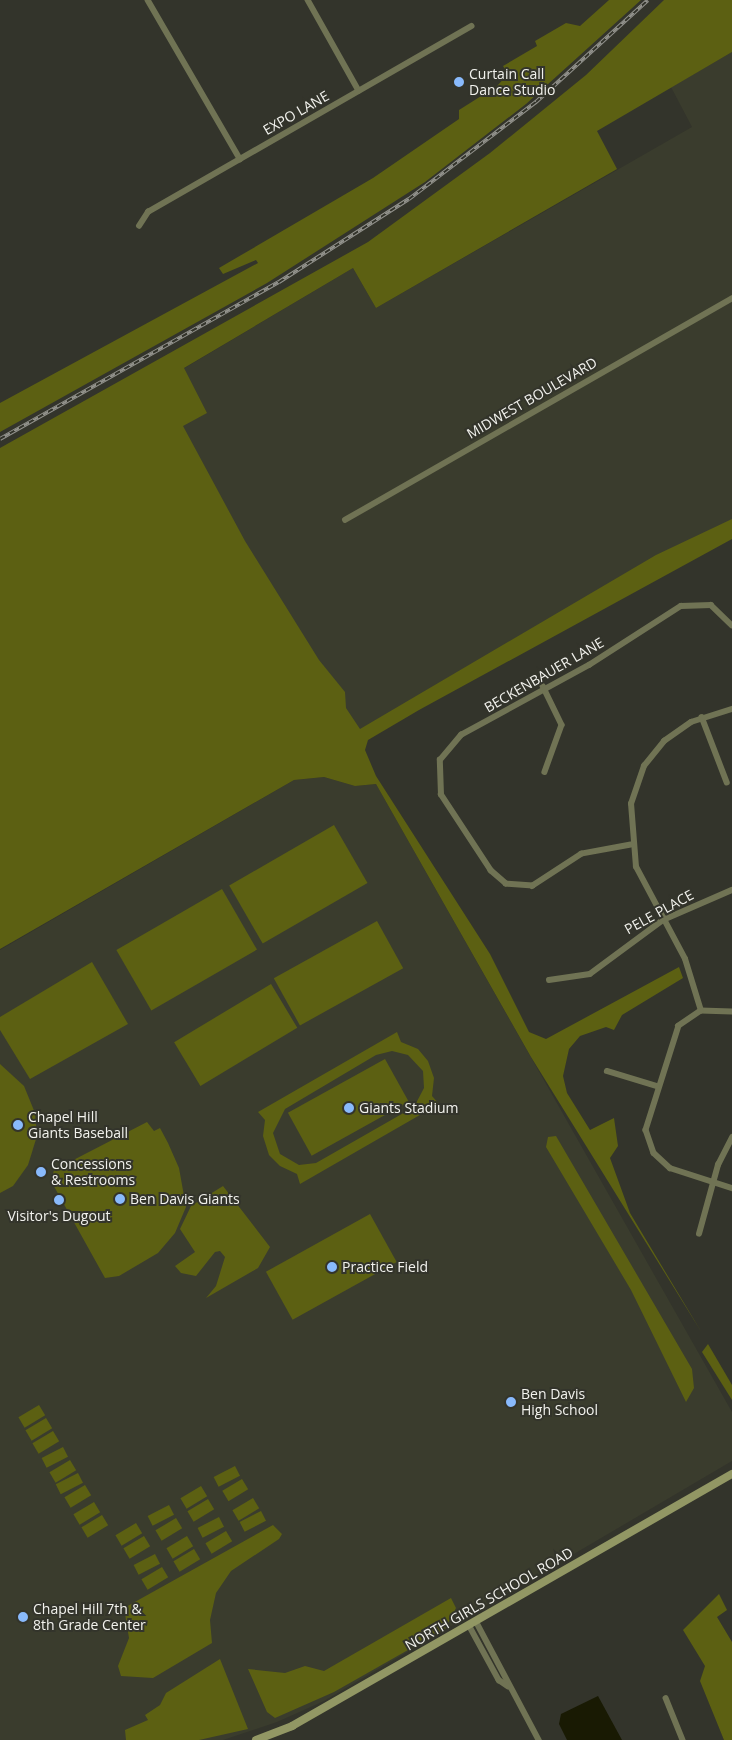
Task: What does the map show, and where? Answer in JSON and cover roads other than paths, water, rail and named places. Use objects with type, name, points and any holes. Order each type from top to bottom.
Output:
[{"type":"main road","name":"NORTH GIRLS SCHOOL ROAD","points":[[256,1740],[292,1726],[732,1474]]},
{"type":"street","points":[[148,0],[240,159]]},
{"type":"street","points":[[308,0],[359,90]]},
{"type":"street","name":"EXPO LANE","points":[[140,226],[148,212],[471,26]]},
{"type":"street","name":"MIDWEST BOULEVARD","points":[[344,520],[732,298]]},
{"type":"street","name":"BECKENBAUER LANE","points":[[631,845],[582,854],[533,886],[506,884],[491,872],[445,802],[437,774],[443,753],[454,740],[543,686],[587,667],[678,607],[708,604],[732,625]]},
{"type":"street","points":[[543,686],[562,725],[546,772]]},
{"type":"street","points":[[701,1011],[685,959],[639,876],[631,845],[631,804],[644,766],[668,737],[702,717],[732,709]]},
{"type":"street","points":[[702,717],[727,782]]},
{"type":"street","name":"PELE PLACE","points":[[549,980],[568,981],[590,974],[664,920],[732,890]]},
{"type":"street","points":[[732,1012],[701,1011],[676,1030],[646,1121],[654,1153],[675,1171],[732,1188]]},
{"type":"street","points":[[607,1072],[657,1086]]},
{"type":"street","points":[[699,1234],[713,1182],[732,1137]]},
{"type":"street","points":[[473,1623],[539,1740]]},
{"type":"street","points":[[666,1698],[684,1740]]},
{"type":"railway","points":[[0,439],[279,282],[409,199],[536,102],[648,0]]},
{"type":"place","name":"Curtain Call Dance Studio","points":[[459,82]]},
{"type":"place","name":"Giants Stadium","points":[[349,1108]]},
{"type":"place","name":"Chapel Hill Giants Baseball","points":[[18,1125]]},
{"type":"place","name":"Concessions & Restrooms","points":[[41,1172]]},
{"type":"place","name":"Ben Davis Giants","points":[[120,1199]]},
{"type":"place","name":"Visitor's Dugout","points":[[59,1200]]},
{"type":"place","name":"Practice Field","points":[[332,1267]]},
{"type":"place","name":"Ben Davis High School","points":[[511,1402]]},
{"type":"place","name":"Chapel Hill 7th & 8th Grade Center","points":[[23,1617]]}]
